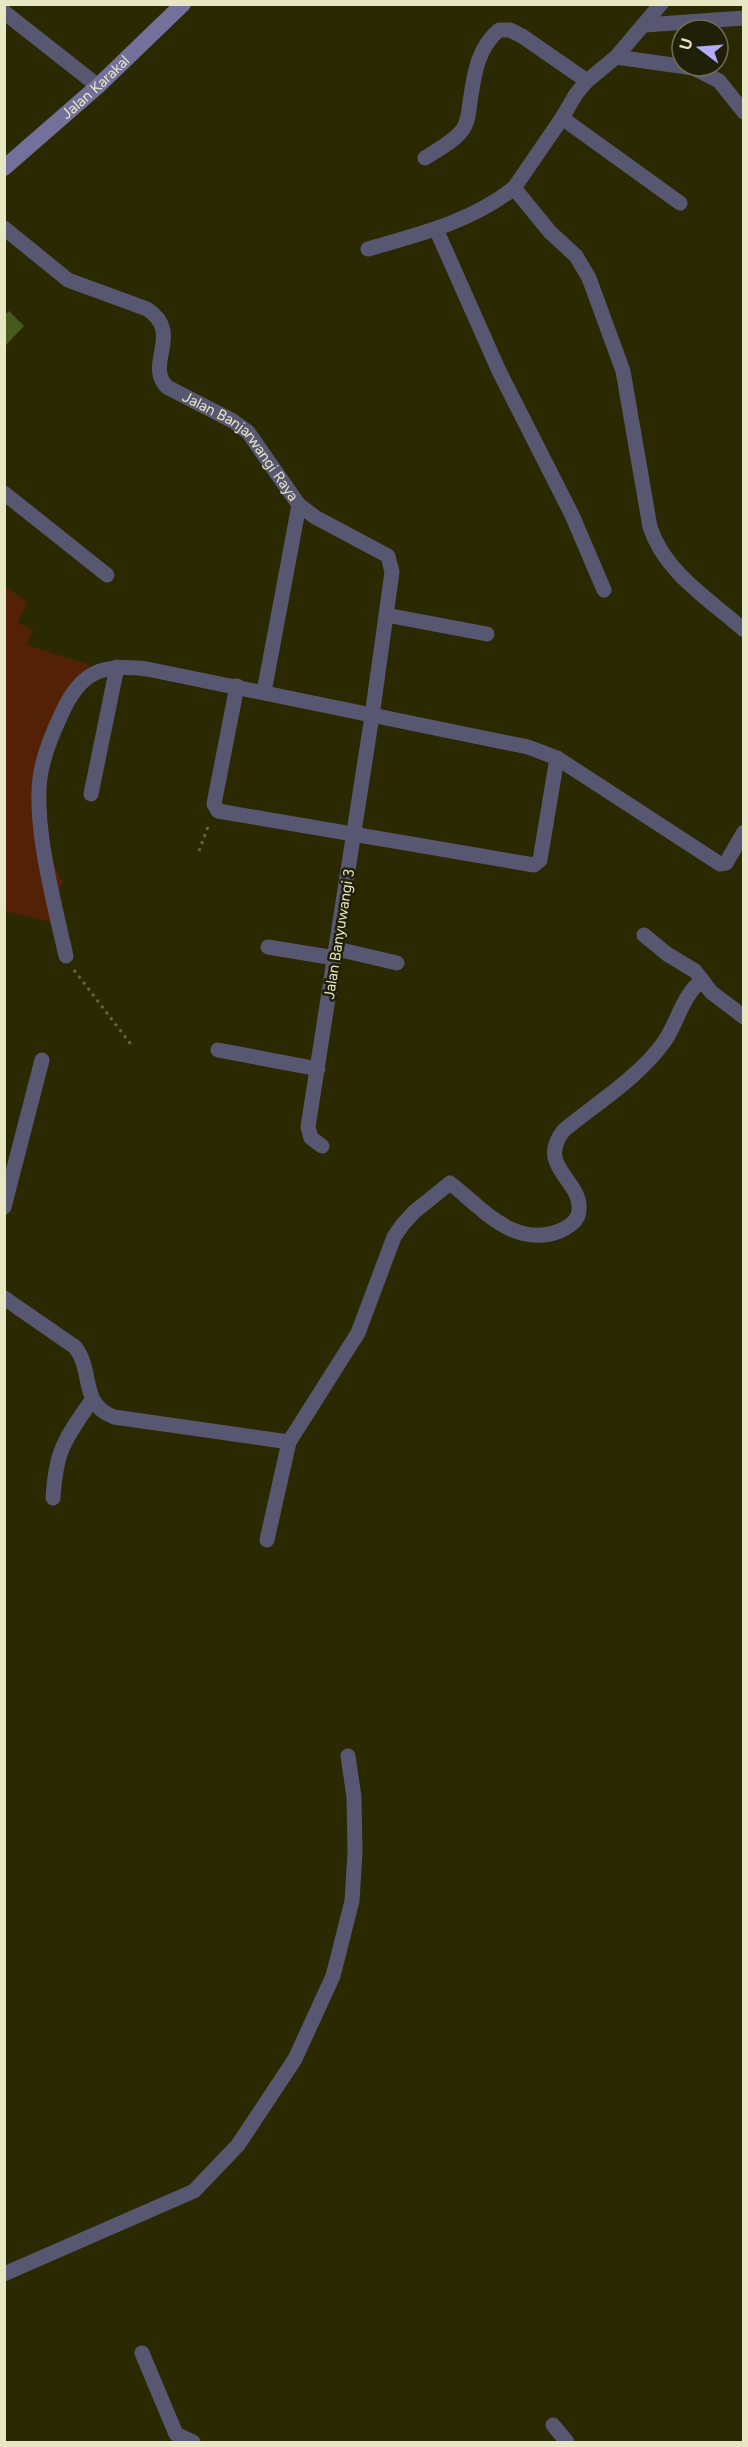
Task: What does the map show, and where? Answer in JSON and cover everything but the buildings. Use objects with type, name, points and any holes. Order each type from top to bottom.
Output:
[{"type":"main road","name":"Jalan Karakal","points":[[4,168],[98,86],[183,4]]},
{"type":"street","points":[[368,249],[436,229],[476,213],[514,188],[586,81],[616,57],[661,4]]},
{"type":"street","points":[[4,12],[98,86]]},
{"type":"street","points":[[645,25],[744,18]]},
{"type":"street","points":[[426,158],[462,131],[466,122],[474,74],[480,55],[491,37],[499,30],[510,30],[522,36],[586,81]]},
{"type":"street","points":[[616,57],[694,68],[719,81],[744,112]]},
{"type":"street","points":[[562,118],[680,203]]},
{"type":"street","points":[[514,188],[550,232],[576,256],[589,278],[623,370],[650,527],[655,543],[688,583],[744,630]]},
{"type":"street","name":"Jalan Banjarwangi Raya","points":[[4,228],[68,280],[155,314],[162,323],[165,333],[159,372],[161,380],[167,387],[233,421],[248,432],[299,505],[321,520],[388,556],[392,572],[372,716]]},
{"type":"street","points":[[436,229],[499,371],[572,515],[604,590]]},
{"type":"street","points":[[4,493],[107,575]]},
{"type":"street","points":[[264,692],[299,505]]},
{"type":"street","points":[[386,615],[486,634]]},
{"type":"street","points":[[91,794],[117,667]]},
{"type":"street","points":[[66,956],[41,831],[39,807],[41,767],[67,701],[92,673],[117,667],[147,669],[512,743],[557,758],[720,864],[726,863],[731,858],[744,832]]},
{"type":"street","points":[[237,687],[215,808],[218,811],[538,864],[557,758]]},
{"type":"street","name":"Jalan Banyuwangi 3","points":[[322,1146],[311,1138],[308,1127],[372,716]]},
{"type":"street","points":[[644,935],[667,954],[695,970],[711,992],[744,1017]]},
{"type":"street","points":[[268,947],[336,953],[397,963]]},
{"type":"street","points":[[267,1540],[289,1442],[358,1333],[394,1237],[414,1212],[450,1183],[508,1230],[526,1236],[550,1235],[568,1227],[576,1219],[580,1209],[576,1196],[557,1165],[554,1151],[556,1139],[645,1064],[665,1041],[692,988],[702,980]]},
{"type":"street","points":[[218,1050],[318,1069]]},
{"type":"street","points":[[4,1207],[42,1060]]},
{"type":"street","points":[[4,1298],[75,1347],[82,1355],[92,1401],[98,1409],[114,1418],[289,1442]]},
{"type":"street","points":[[53,1498],[58,1456],[65,1438],[92,1401]]},
{"type":"street","points":[[4,2274],[194,2191],[245,2135],[295,2059],[333,1976],[352,1901],[354,1872],[354,1797],[348,1756]]},
{"type":"street","points":[[142,2353],[176,2434],[193,2442]]},
{"type":"street","points":[[553,2425],[567,2442]]},
{"type":"path","points":[[199,851],[215,808]]},
{"type":"path","points":[[66,956],[75,972],[133,1047]]},
{"type":"shaded area","points":[[5,586],[27,602],[18,623],[33,630],[27,645],[90,665],[63,707],[46,740],[34,772],[32,786],[37,824],[63,883],[56,896],[56,923],[5,911]]}]
